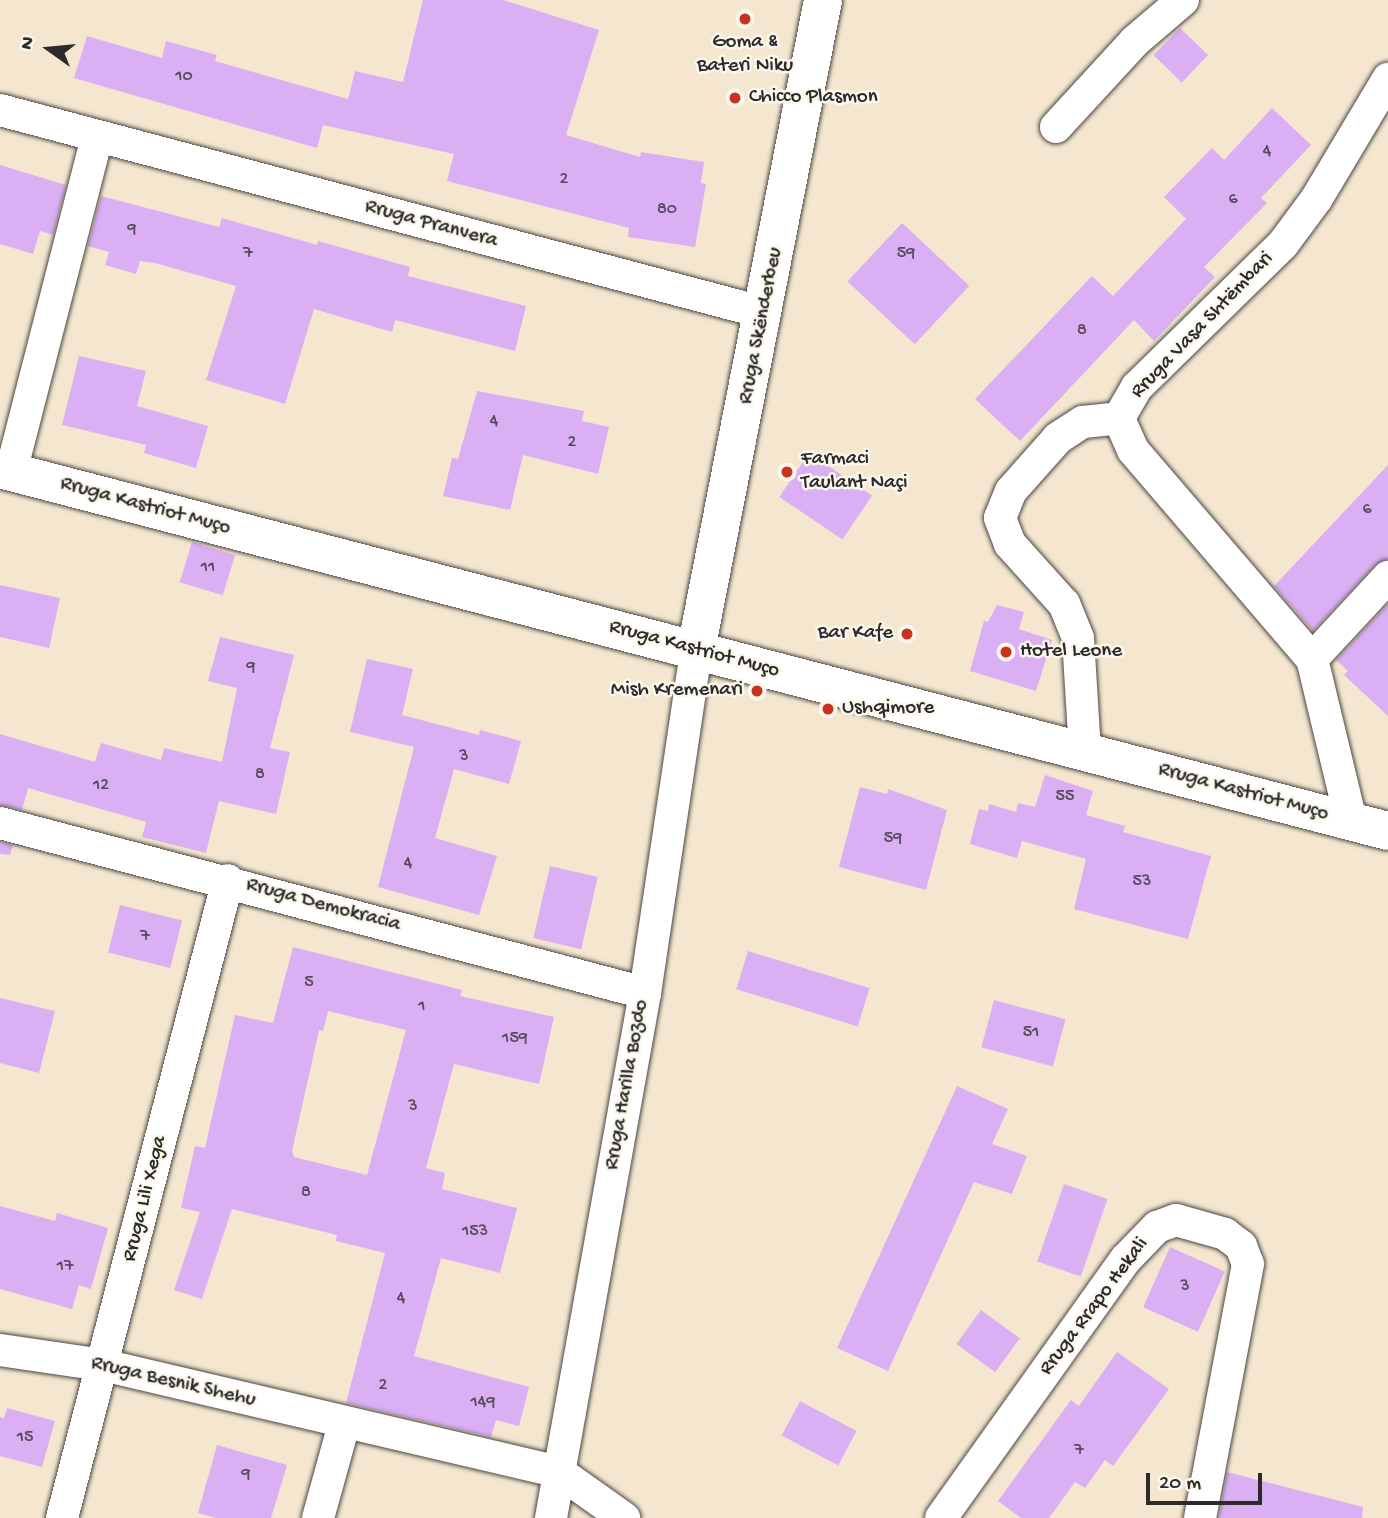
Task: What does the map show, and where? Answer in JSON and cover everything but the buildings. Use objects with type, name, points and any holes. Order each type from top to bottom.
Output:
[{"type":"street","name":"Rruga Skënderbeu","points":[[696,650],[765,313],[823,0]]},
{"type":"street","points":[[1056,127],[1135,41],[1183,0]]},
{"type":"street","name":"Rruga Vasa Shtëmbari","points":[[1312,659],[1133,450],[1119,418],[1137,387],[1283,244],[1318,198],[1388,79]]},
{"type":"street","name":"Rruga Pranvera","points":[[0,110],[765,313]]},
{"type":"street","points":[[6,470],[97,136]]},
{"type":"street","points":[[1085,752],[1078,638],[1064,604],[1010,544],[1000,518],[1011,491],[1058,438],[1083,422],[1119,418]]},
{"type":"street","name":"Rruga Kastriot Muço","points":[[6,470],[1388,831]]},
{"type":"street","points":[[1351,821],[1312,659],[1388,577]]},
{"type":"street","name":"Rruga Harilla Bozdo","points":[[551,1518],[645,992],[696,650]]},
{"type":"street","name":"Rruga Demokracia","points":[[0,823],[228,880],[645,992]]},
{"type":"street","name":"Rruga Lili Xega","points":[[62,1518],[228,880]]},
{"type":"street","name":"Rruga Rrapo Hekali","points":[[941,1518],[1126,1259],[1157,1227],[1176,1220],[1225,1234],[1241,1245],[1248,1264],[1247,1287],[1200,1518]]},
{"type":"street","name":"Rruga Besnik Shehu","points":[[0,1350],[103,1365],[344,1424],[559,1472]]},
{"type":"street","points":[[318,1518],[344,1424]]},
{"type":"street","points":[[559,1472],[624,1518]]},
{"type":"place","name":"Goma & Bateri Niku","points":[[745,19]]},
{"type":"place","name":"Chicco Plasmon","points":[[735,98]]},
{"type":"place","name":"Farmaci Taulant Naçi","points":[[787,472]]},
{"type":"place","name":"Bar Kafe","points":[[907,634]]},
{"type":"place","name":"Hotel Leone","points":[[1006,652]]},
{"type":"place","name":"Mish Kremenari","points":[[757,691]]},
{"type":"place","name":"Ushqimore","points":[[828,709]]}]
